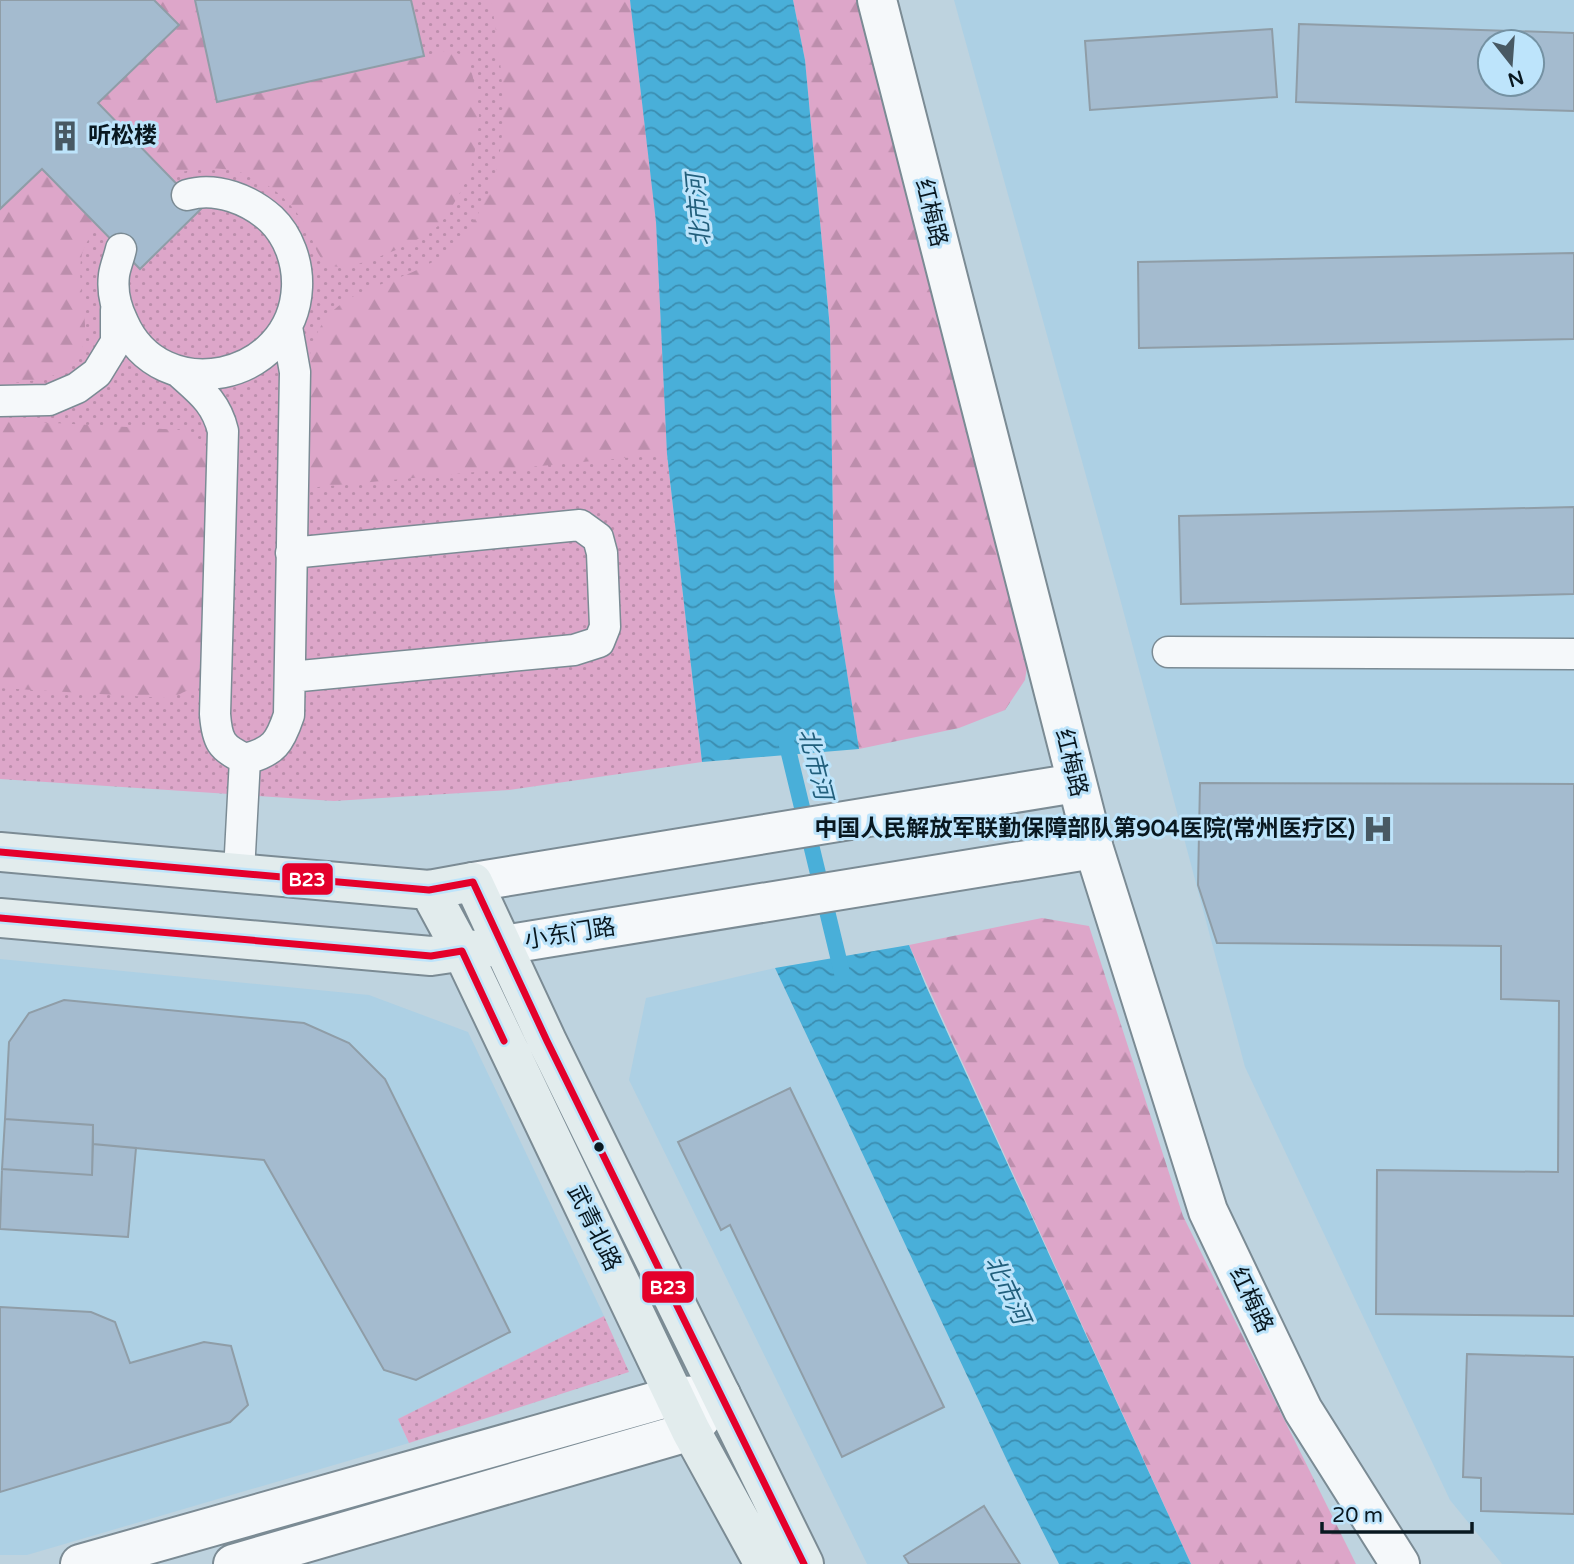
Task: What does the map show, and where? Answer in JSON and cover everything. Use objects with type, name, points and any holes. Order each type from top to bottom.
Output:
[{"type":"main road","points":[[0,852],[429,890],[473,882]]},
{"type":"main road","name":"武青北路","points":[[473,882],[547,1041],[804,1564]]},
{"type":"main road","name":"武青北路","points":[[429,890],[462,951],[691,1431],[764,1564]]},
{"type":"main road","name":"小东门路","points":[[0,919],[430,956],[503,945]]},
{"type":"street","name":"红梅路","points":[[877,0],[1094,849],[1208,1210],[1303,1410],[1400,1564]]},
{"type":"street","points":[[473,882],[1076,783]]},
{"type":"street","name":"小东门路","points":[[503,945],[1094,849]]},
{"type":"street","points":[[80,1564],[674,1396],[721,1395]]},
{"type":"street","points":[[233,1564],[691,1431],[721,1395]]},
{"type":"lane","points":[[178,372],[211,376],[241,369],[268,352],[288,327],[296,300],[298,272],[289,244],[273,220],[250,203],[223,194],[187,195]]},
{"type":"lane","points":[[97,373],[116,342],[114,275],[121,250]]},
{"type":"lane","points":[[116,306],[129,335],[150,358],[178,372],[207,396],[219,415],[223,431],[215,714],[217,734],[226,750],[245,760],[263,755],[282,737],[289,715],[295,372],[288,327]]},
{"type":"lane","points":[[0,401],[49,400],[77,388],[97,373],[127,360],[150,358]]},
{"type":"lane","points":[[290,677],[574,650],[599,642],[605,627],[603,553],[598,538],[580,525],[291,553]]},
{"type":"lane","points":[[1168,652],[1574,654]]},
{"type":"lane","points":[[239,872],[245,760]]},
{"type":"shaded area","name":"中国人民解放军联勤保障部队第904医院(常州医疗区)","points":[[954,0],[1574,0],[1574,1564],[1502,1564],[1450,1500],[1245,1067],[1118,591]]},
{"type":"shaded area","points":[[0,959],[369,995],[468,1032],[604,1316],[398,1419],[409,1443],[27,1555],[0,1555]]},
{"type":"shaded area","points":[[775,968],[1012,1471],[1059,1564],[867,1564],[629,1080],[646,998]]},
{"type":"green space","points":[[0,0],[630,0],[656,222],[667,454],[702,762],[509,790],[334,801],[0,779]]},
{"type":"green space","points":[[154,0],[195,0],[217,102],[449,50],[469,58],[479,109],[476,145],[467,178],[442,222],[427,234],[392,251],[359,264],[333,266],[323,260],[294,209],[264,183],[229,170],[210,168],[169,176],[98,103],[178,26]]},
{"type":"green space","points":[[491,0],[630,0],[656,222],[667,454],[308,488],[309,361],[316,336],[327,317],[359,294],[418,269],[444,254],[478,215],[491,187],[503,126],[503,94]]},
{"type":"green space","points":[[793,0],[865,0],[1031,642],[1025,680],[1005,710],[959,728],[859,749],[834,590],[830,328],[805,60]]},
{"type":"green space","points":[[42,169],[96,225],[83,250],[81,263],[84,342],[70,366],[59,373],[31,381],[0,383],[0,209]]},
{"type":"green space","points":[[0,420],[181,430],[197,437],[204,444],[210,459],[202,674],[187,690],[166,698],[0,688]]},
{"type":"green space","points":[[1042,918],[1089,926],[1183,1216],[1356,1564],[1191,1564],[909,945]]},
{"type":"green space","points":[[604,1316],[629,1372],[409,1443],[398,1419]]},
{"type":"water","points":[[630,0],[793,0],[805,60],[830,329],[834,590],[859,749],[702,762],[667,454],[656,222]]},
{"type":"water","points":[[909,945],[1191,1564],[1059,1564],[1012,1471],[775,968]]},
{"type":"building","name":"听松楼","points":[[0,0],[154,0],[179,25],[98,103],[201,209],[140,269],[42,169],[0,209]]},
{"type":"building","points":[[195,0],[411,0],[424,56],[217,102]]},
{"type":"building","points":[[1299,24],[1476,30],[1476,98],[1546,98],[1546,32],[1574,33],[1574,111],[1296,102]]},
{"type":"building","points":[[1272,29],[1277,97],[1090,110],[1085,41]]},
{"type":"building","points":[[1574,253],[1574,339],[1139,348],[1138,262]]},
{"type":"building","points":[[1574,507],[1574,594],[1181,604],[1179,516]]},
{"type":"building","points":[[1200,783],[1574,784],[1574,1316],[1376,1314],[1377,1170],[1558,1172],[1559,1001],[1501,999],[1501,946],[1217,943],[1198,885]]},
{"type":"building","points":[[64,1000],[304,1023],[349,1043],[385,1079],[510,1332],[416,1380],[384,1370],[264,1160],[93,1144],[93,1125],[5,1119],[9,1042],[29,1013]]},
{"type":"building","points":[[790,1088],[944,1407],[842,1457],[730,1225],[721,1230],[678,1142]]},
{"type":"building","points":[[5,1119],[93,1125],[92,1175],[2,1169]]},
{"type":"building","points":[[93,1144],[136,1148],[128,1237],[0,1229],[2,1169],[92,1175]]},
{"type":"building","points":[[0,1307],[91,1312],[115,1322],[130,1363],[204,1342],[231,1346],[248,1405],[230,1422],[0,1492]]},
{"type":"building","points":[[1467,1354],[1574,1357],[1574,1514],[1481,1511],[1481,1478],[1463,1477]]},
{"type":"building","points":[[984,1506],[1020,1564],[909,1564],[904,1556]]},
{"type":"waterway","name":"北市河","points":[[785,737],[843,977]]},
{"type":"transit line","name":"B23","points":[[0,852],[429,890],[473,882],[547,1041],[804,1564]]},
{"type":"transit line","name":"B23","points":[[0,918],[431,956],[462,951],[504,1041]]},
{"type":"place","name":"听松楼","points":[[65,136]]},
{"type":"place","name":"中国人民解放军联勤保障部队第904医院(常州医疗区)","points":[[1378,829]]}]
